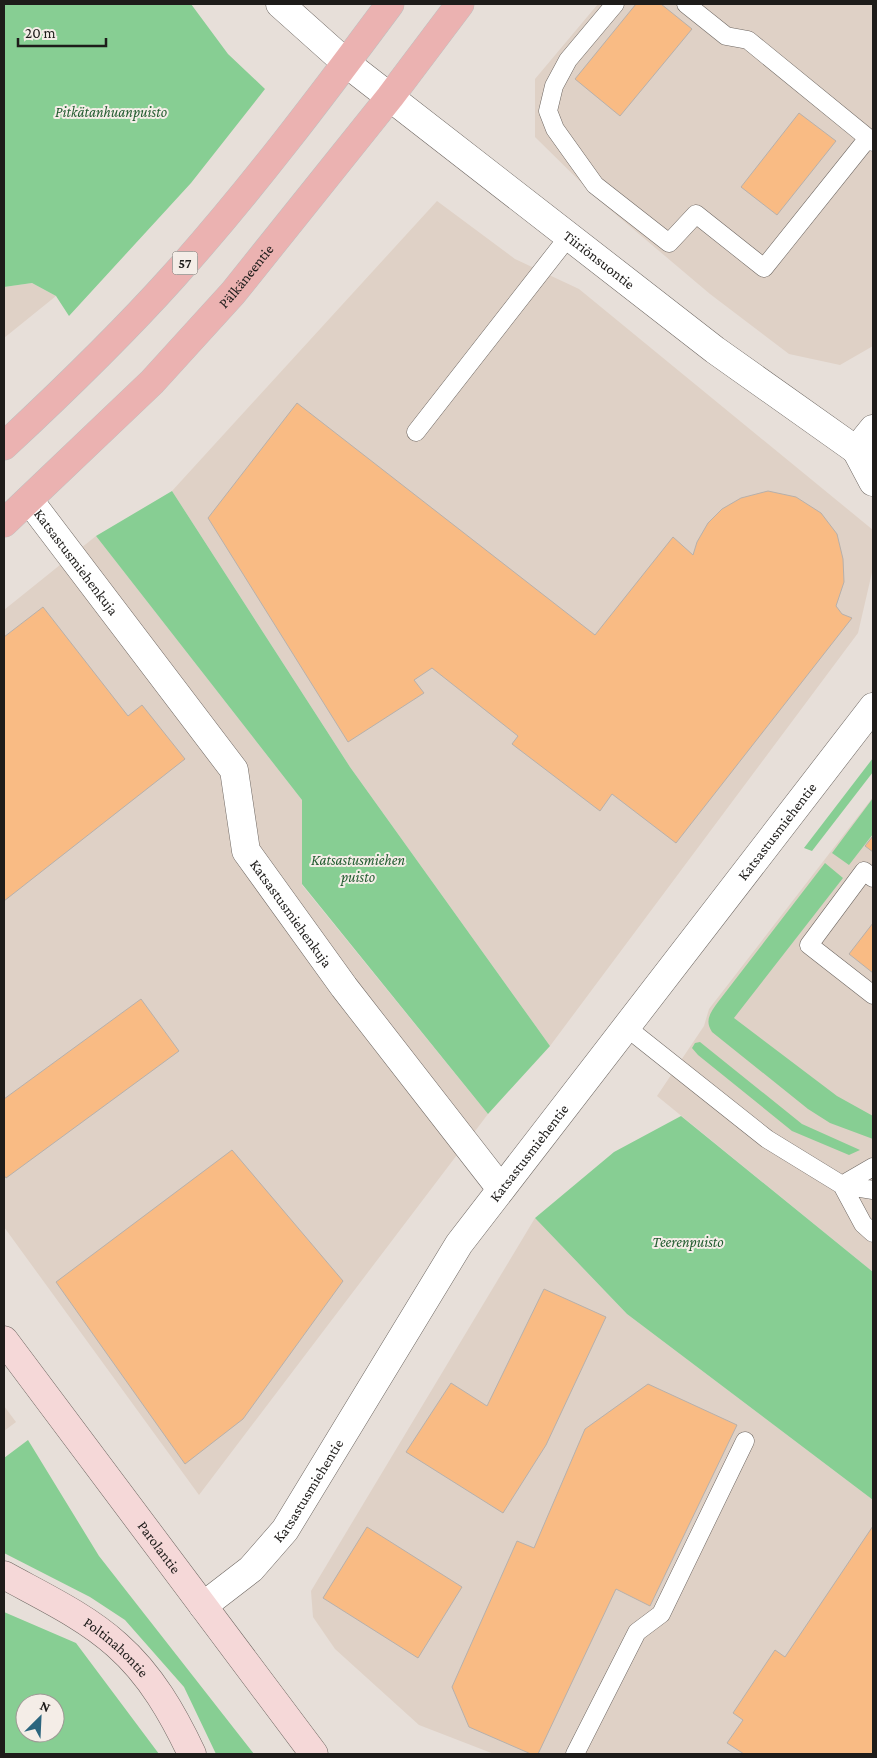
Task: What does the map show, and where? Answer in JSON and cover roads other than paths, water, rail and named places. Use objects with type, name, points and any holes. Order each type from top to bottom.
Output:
[{"type":"main road","name":"57","points":[[4,446],[104,349],[172,278],[235,204],[390,4]]},
{"type":"main road","name":"Pälkäneentie","points":[[4,522],[152,382],[227,300],[390,97],[460,4]]},
{"type":"main road","name":"Parolantie","points":[[4,1340],[314,1754]]},
{"type":"main road","name":"Poltinahontie","points":[[4,1575],[49,1600],[117,1645],[147,1677],[158,1692],[173,1715],[192,1754]]},
{"type":"street","name":"Tiiriönsuontie","points":[[280,4],[346,63],[715,350],[865,453]]},
{"type":"street","points":[[873,429],[865,453],[873,482]]},
{"type":"street","name":"Katsastusmiehenkuja","points":[[29,500],[234,770],[246,850],[344,988],[501,1189]]},
{"type":"street","name":"Katsastusmiehentie","points":[[204,1606],[251,1569],[285,1530],[459,1244],[873,707]]},
{"type":"lane","points":[[615,4],[568,60],[554,86],[548,111],[555,129],[595,185],[669,243],[696,214],[764,268],[871,140],[748,40],[726,36],[686,4]]},
{"type":"lane","points":[[416,432],[569,236]]},
{"type":"lane","points":[[873,878],[864,871],[809,945],[873,995]]},
{"type":"lane","points":[[626,1027],[767,1138],[842,1185],[873,1190]]},
{"type":"lane","points":[[842,1185],[873,1167]]},
{"type":"lane","points":[[842,1185],[863,1224],[873,1233]]},
{"type":"lane","points":[[575,1754],[637,1632],[660,1614],[745,1441]]},
{"type":"park label","name":"Pitkätanhuanpuisto","points":[[111,112]]},
{"type":"park label","name":"Katsastusmiehen puisto","points":[[358,868]]},
{"type":"park label","name":"Teerenpuisto","points":[[688,1242]]}]
